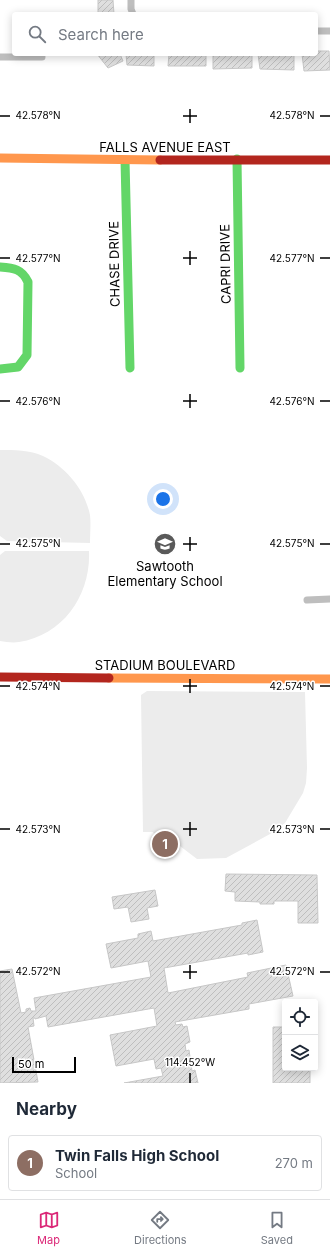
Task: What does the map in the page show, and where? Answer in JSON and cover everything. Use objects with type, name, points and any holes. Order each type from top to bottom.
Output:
[{"type":"street","points":[[131,0],[131,8],[133,12]]},
{"type":"street","points":[[318,31],[330,31]]},
{"type":"street","points":[[0,57],[42,57]]},
{"type":"street","name":"FALLS AVENUE EAST","points":[[0,158],[125,160],[330,160]]},
{"type":"street","name":"CHASE DRIVE","points":[[125,160],[130,368]]},
{"type":"street","name":"CAPRI DRIVE","points":[[237,160],[240,368]]},
{"type":"street","points":[[0,267],[19,269],[24,274],[28,282],[27,355],[18,367],[0,370]]},
{"type":"street","points":[[307,600],[330,599]]},
{"type":"street","name":"STADIUM BOULEVARD","points":[[0,677],[330,679]]},
{"type":"shaded area","points":[[0,450],[22,451],[38,454],[59,466],[67,473],[84,497],[90,515],[90,543],[7,541],[0,536]]},
{"type":"shaded area","points":[[5,551],[89,551],[85,582],[80,597],[72,610],[49,631],[35,638],[19,642],[0,641],[0,555]]},
{"type":"shaded area","points":[[147,691],[305,692],[306,783],[303,793],[285,823],[270,834],[226,858],[197,859],[176,843],[160,845],[153,832],[143,832],[141,695]]},
{"type":"building","points":[[98,0],[113,0],[114,12],[98,12]]},
{"type":"building","points":[[318,51],[329,51],[330,70],[304,71],[302,56],[318,56]]},
{"type":"building","points":[[99,56],[121,56],[123,61],[108,68]]},
{"type":"building","points":[[126,56],[154,56],[154,66],[127,65]]},
{"type":"building","points":[[169,56],[206,56],[206,66],[168,66]]},
{"type":"building","points":[[213,56],[252,56],[252,68],[213,69]]},
{"type":"building","points":[[258,56],[294,56],[294,70],[260,69]]},
{"type":"building","points":[[226,874],[317,875],[318,923],[298,923],[298,901],[274,901],[274,904],[260,904],[260,902],[235,901],[235,892],[225,891]]},
{"type":"building","points":[[155,890],[158,906],[147,908],[149,919],[131,922],[128,907],[114,909],[112,897]]},
{"type":"building","points":[[257,920],[263,952],[248,955],[248,953],[164,968],[168,993],[248,977],[247,973],[286,965],[293,996],[249,1004],[249,1009],[175,1022],[176,1025],[182,1024],[183,1027],[187,1026],[190,1042],[185,1044],[186,1051],[189,1050],[192,1071],[195,1070],[198,1083],[124,1083],[163,1076],[161,1068],[156,1069],[154,1059],[116,1066],[110,1035],[157,1026],[154,1008],[48,1027],[46,1016],[35,1019],[33,1018],[34,1026],[28,1027],[38,1082],[0,1083],[0,971],[12,969],[21,1013],[26,1012],[26,1009],[30,1008],[31,1011],[36,1011],[34,998],[151,977],[148,961],[111,968],[106,944],[138,938],[138,934],[151,931],[153,941],[242,925],[242,923]]},
{"type":"building","points":[[273,1027],[282,1027],[282,1071],[310,1071],[310,1083],[273,1083]]},
{"type":"traffic: fast","points":[[237,159],[240,368]]},
{"type":"traffic: fast","points":[[125,160],[130,368]]},
{"type":"traffic: fast","points":[[0,267],[17,270],[23,274],[28,282],[27,355],[18,367],[0,369]]},
{"type":"traffic: slow","points":[[0,158],[160,160]]},
{"type":"traffic: slow","points":[[109,678],[330,679]]},
{"type":"traffic: jam","points":[[160,160],[330,160]]},
{"type":"traffic: jam","points":[[0,677],[109,678]]},
{"type":"place","name":"Sawtooth Elementary School","points":[[165,544]]},
{"type":"place","name":"Twin Falls High School","points":[[165,844]]}]
